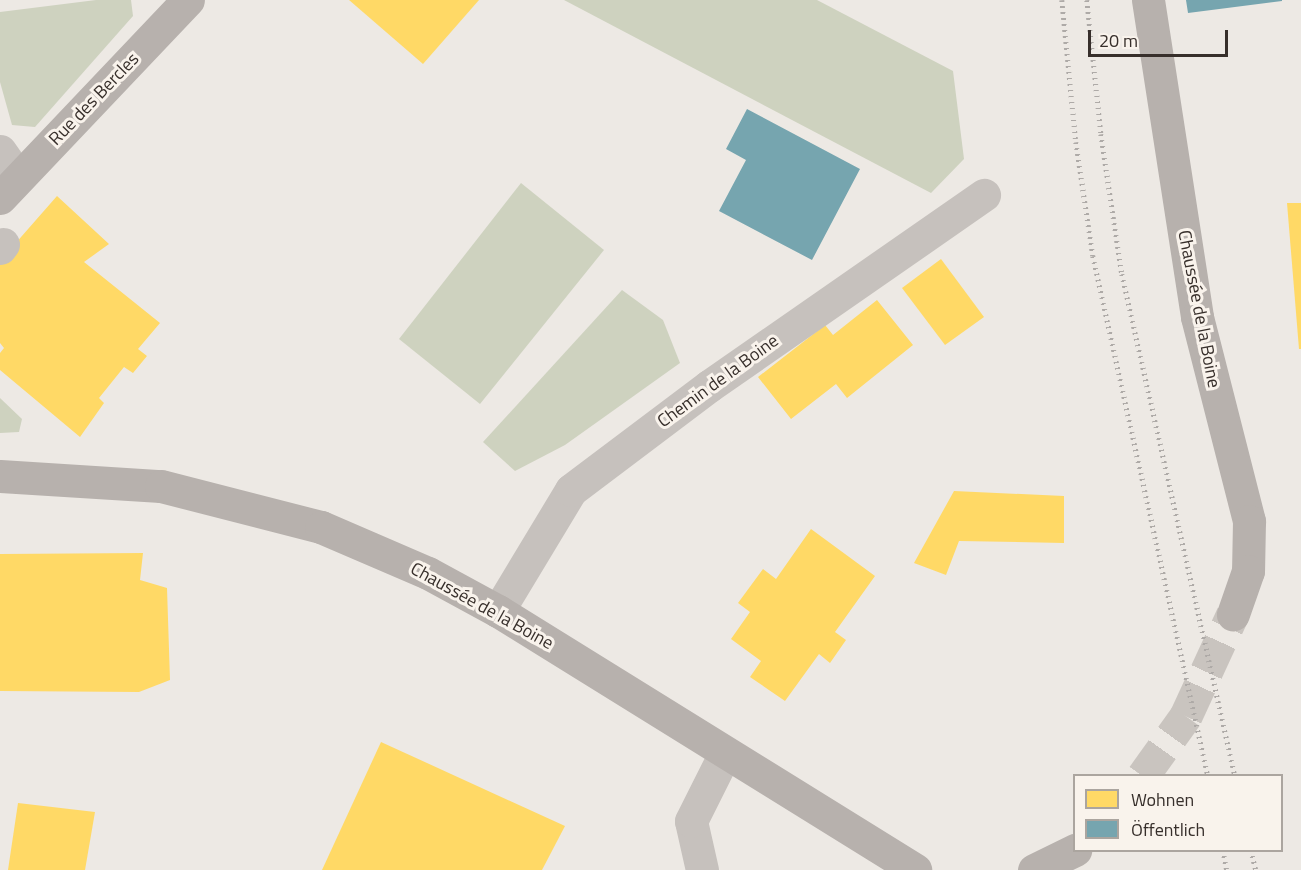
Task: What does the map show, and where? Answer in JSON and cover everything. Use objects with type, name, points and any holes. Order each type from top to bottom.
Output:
[{"type":"main road","name":"Rue des Bercles","points":[[0,198],[188,0]]},
{"type":"main road","name":"Chaussée de la Boine","points":[[1148,0],[1197,317],[1249,521],[1248,571],[1233,614]]},
{"type":"main road","name":"Chaussée de la Boine","points":[[0,476],[161,486],[321,527],[428,573],[498,611],[915,870]]},
{"type":"main road","points":[[1035,870],[1073,851]]},
{"type":"street","name":"Chemin de la Boine","points":[[498,611],[571,490],[709,386],[984,195]]},
{"type":"street","points":[[702,870],[691,821],[725,753]]},
{"type":"green space","points":[[96,0],[131,0],[133,16],[35,127],[12,125],[0,82],[0,12]]},
{"type":"green space","points":[[564,0],[817,0],[953,71],[964,159],[931,193]]},
{"type":"green space","points":[[521,183],[604,250],[480,404],[399,339]]},
{"type":"green space","points":[[622,290],[663,320],[680,363],[565,445],[515,471],[483,442]]},
{"type":"green space","points":[[0,398],[22,419],[19,432],[0,433]]},
{"type":"building: Wohnen","points":[[349,0],[479,0],[423,64]]},
{"type":"building: Wohnen","points":[[57,196],[109,244],[84,262],[160,323],[138,349],[147,356],[133,373],[124,367],[99,398],[104,403],[80,437],[0,370],[0,353],[4,348],[0,343],[0,261]]},
{"type":"building: Wohnen","points":[[1287,203],[1301,203],[1301,349],[1299,349]]},
{"type":"building: Wohnen","points":[[941,259],[984,317],[945,345],[902,288]]},
{"type":"building: Wohnen","points":[[877,300],[913,345],[847,398],[836,384],[791,419],[758,377],[825,325],[833,335]]},
{"type":"building: Wohnen","points":[[954,491],[1064,496],[1064,543],[959,541],[946,575],[914,563]]},
{"type":"building: Wohnen","points":[[811,529],[875,576],[835,632],[846,640],[830,663],[819,654],[785,701],[750,677],[761,661],[731,639],[750,612],[738,603],[763,569],[776,579]]},
{"type":"building: Wohnen","points":[[143,553],[140,580],[167,588],[170,680],[139,692],[0,691],[0,554]]},
{"type":"building: Wohnen","points":[[381,742],[565,826],[542,870],[322,870]]},
{"type":"building: Wohnen","points":[[18,803],[95,812],[85,870],[8,870]]},
{"type":"building: Öffentlich","points":[[1186,0],[1282,0],[1282,1],[1188,13]]},
{"type":"building: Öffentlich","points":[[747,109],[860,169],[812,260],[719,211],[746,160],[726,149]]},
{"type":"tunnel","points":[[1144,774],[1186,716],[1233,614]]},
{"type":"railway","points":[[1062,0],[1076,142],[1093,256],[1208,774]]},
{"type":"railway","points":[[1087,0],[1101,134],[1122,274],[1235,774]]},
{"type":"railway","points":[[1223,852],[1227,870]]},
{"type":"railway","points":[[1252,852],[1256,870]]}]
